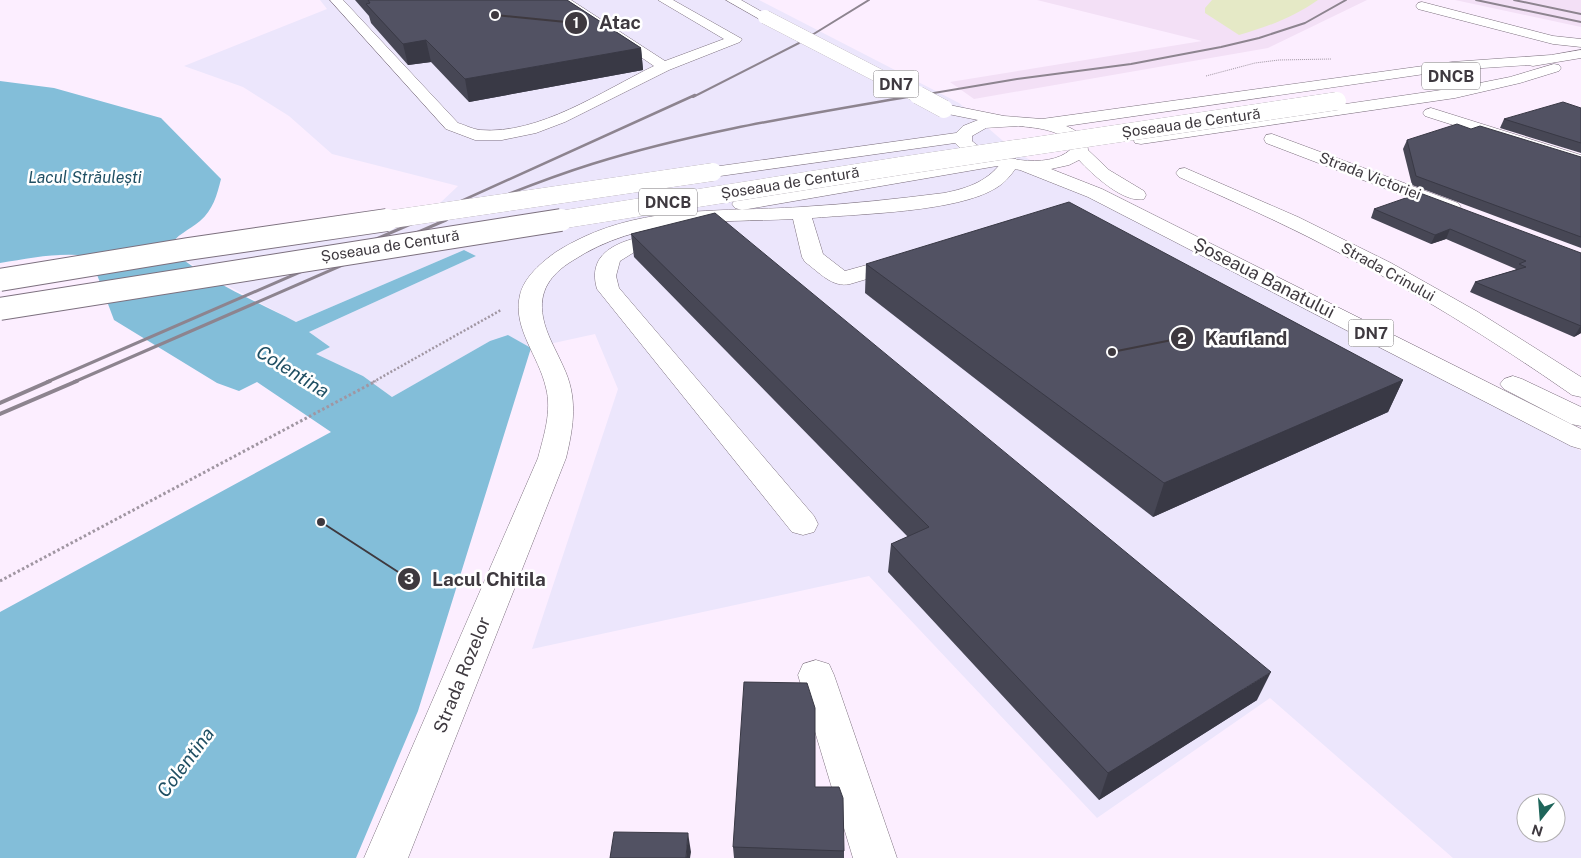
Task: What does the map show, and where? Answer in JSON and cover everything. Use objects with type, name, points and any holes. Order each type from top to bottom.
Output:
[{"type":"main road","points":[[336,0],[452,126],[460,131],[473,134],[498,136],[530,131],[664,67],[735,40],[664,0]]},
{"type":"main road","points":[[563,0],[664,67]]},
{"type":"main road","name":"DN7","points":[[732,0],[944,109],[959,121],[964,134],[963,142],[979,155],[1010,163],[1053,163],[1074,156],[1080,149],[1077,139],[1066,132],[1043,124],[1012,121],[944,109]]},
{"type":"main road","points":[[1422,6],[1554,40],[1581,43]]},
{"type":"main road","name":"Șoseaua de Centură","points":[[0,294],[286,248],[896,155],[1329,98],[1480,81],[1554,63],[1581,54]]},
{"type":"main road","name":"Șoseaua de Centură","points":[[1554,63],[1581,62]]},
{"type":"main road","points":[[1043,124],[1452,66],[1554,63]]},
{"type":"main road","points":[[1080,149],[1492,87],[1524,79],[1554,63]]},
{"type":"main road","name":"Șoseaua de Centură","points":[[0,309],[1329,98]]},
{"type":"main road","points":[[1431,113],[1581,161]]},
{"type":"main road","name":"DN7","points":[[964,134],[980,124],[1012,121]]},
{"type":"main road","points":[[0,280],[188,249],[964,134]]},
{"type":"main road","name":"Strada Victoriei","points":[[1272,139],[1472,215]]},
{"type":"main road","name":"Șoseaua Banatului","points":[[1080,149],[1113,182],[1181,219],[1581,418]]},
{"type":"main road","points":[[0,326],[282,276],[740,209],[1010,163]]},
{"type":"main road","points":[[532,292],[541,277],[559,260],[589,240],[607,232],[664,220],[740,209],[801,213],[883,206],[963,195],[990,185],[1004,175],[1010,163]]},
{"type":"main road","name":"Șoseaua Banatului","points":[[1010,163],[1103,197],[1581,440]]},
{"type":"main road","name":"Strada Crinului","points":[[1186,173],[1353,252],[1452,307],[1537,359],[1581,389]]},
{"type":"main road","points":[[740,209],[730,225],[691,230],[632,246],[616,253],[608,263],[604,274],[608,289],[803,524]]},
{"type":"main road","points":[[801,213],[814,257],[842,279],[919,256]]},
{"type":"main road","name":"Strada Rozelor","points":[[386,858],[552,458],[561,414],[560,389],[534,329],[530,314],[532,292]]},
{"type":"main road","points":[[816,675],[875,858]]},
{"type":"path","points":[[0,581],[291,428],[532,292]]},
{"type":"shaded area","points":[[320,0],[759,0],[959,103],[1017,153],[1581,451],[1581,858],[1453,858],[1270,698],[1097,818],[869,576],[532,649],[618,389],[595,334],[531,348],[490,341],[392,397],[363,376],[315,354],[329,347],[309,332],[476,256],[464,250],[296,322],[213,278],[179,256],[439,204],[458,186],[332,154],[289,116],[243,87],[184,66],[327,9]]},
{"type":"shaded area","points":[[1037,0],[1367,0],[1268,48],[974,99],[950,82],[1202,41]]},
{"type":"shaded area","points":[[1455,0],[1581,0],[1581,27]]},
{"type":"green space","points":[[1212,0],[1318,0],[1280,21],[1239,35],[1205,13],[1205,8]]},
{"type":"water","points":[[0,81],[54,88],[161,118],[221,179],[216,196],[208,212],[200,221],[175,239],[169,247],[182,259],[213,279],[296,322],[464,250],[476,256],[309,332],[330,347],[316,354],[363,376],[392,397],[490,341],[508,335],[531,348],[418,711],[356,858],[0,858],[0,612],[331,432],[257,382],[239,391],[217,383],[114,320],[90,256],[56,255],[0,263]]},
{"type":"building","points":[[368,0],[567,0],[641,48],[465,79],[426,40],[403,44],[366,4],[370,3]]},
{"type":"building","points":[[1563,102],[1581,108],[1581,143],[1504,119]]},
{"type":"building","points":[[1457,124],[1471,129],[1480,126],[1581,157],[1581,237],[1416,176],[1407,140]]},
{"type":"building","points":[[1420,193],[1581,253],[1581,326],[1475,282],[1526,267],[1519,264],[1526,261],[1450,229],[1435,235],[1374,209]]},
{"type":"building","points":[[1069,202],[1403,380],[1164,483],[866,264]]},
{"type":"building","points":[[715,213],[1271,672],[1108,773],[891,544],[929,527],[631,234]]},
{"type":"building","points":[[744,682],[807,683],[815,708],[815,787],[839,787],[843,798],[844,851],[733,847]]},
{"type":"building","points":[[614,832],[688,833],[686,858],[610,858]]},
{"type":"railway","points":[[693,97],[799,43],[869,0]]},
{"type":"railway","points":[[910,97],[1017,79],[1131,64],[1221,47],[1259,38],[1305,23],[1346,0]]},
{"type":"railway","points":[[1476,0],[1581,22]]},
{"type":"railway","points":[[1514,0],[1581,14]]},
{"type":"railway","points":[[417,221],[695,95]]},
{"type":"railway","points":[[443,221],[554,177],[632,152],[754,124],[918,95]]},
{"type":"railway","points":[[47,382],[420,220]]},
{"type":"railway","points":[[74,382],[446,220]]},
{"type":"railway","points":[[0,403],[50,381]]},
{"type":"railway","points":[[0,414],[77,381]]},
{"type":"place","name":"Atac","points":[[495,15]]},
{"type":"place","name":"Kaufland","points":[[1112,352]]},
{"type":"place","name":"Lacul Chitila","points":[[321,522]]},
{"type":"water label","name":"Lacul Străulești","points":[[85,177]]},
{"type":"water label","name":"Colentina","points":[[293,371]]},
{"type":"water label","name":"Colentina","points":[[185,762]]}]
